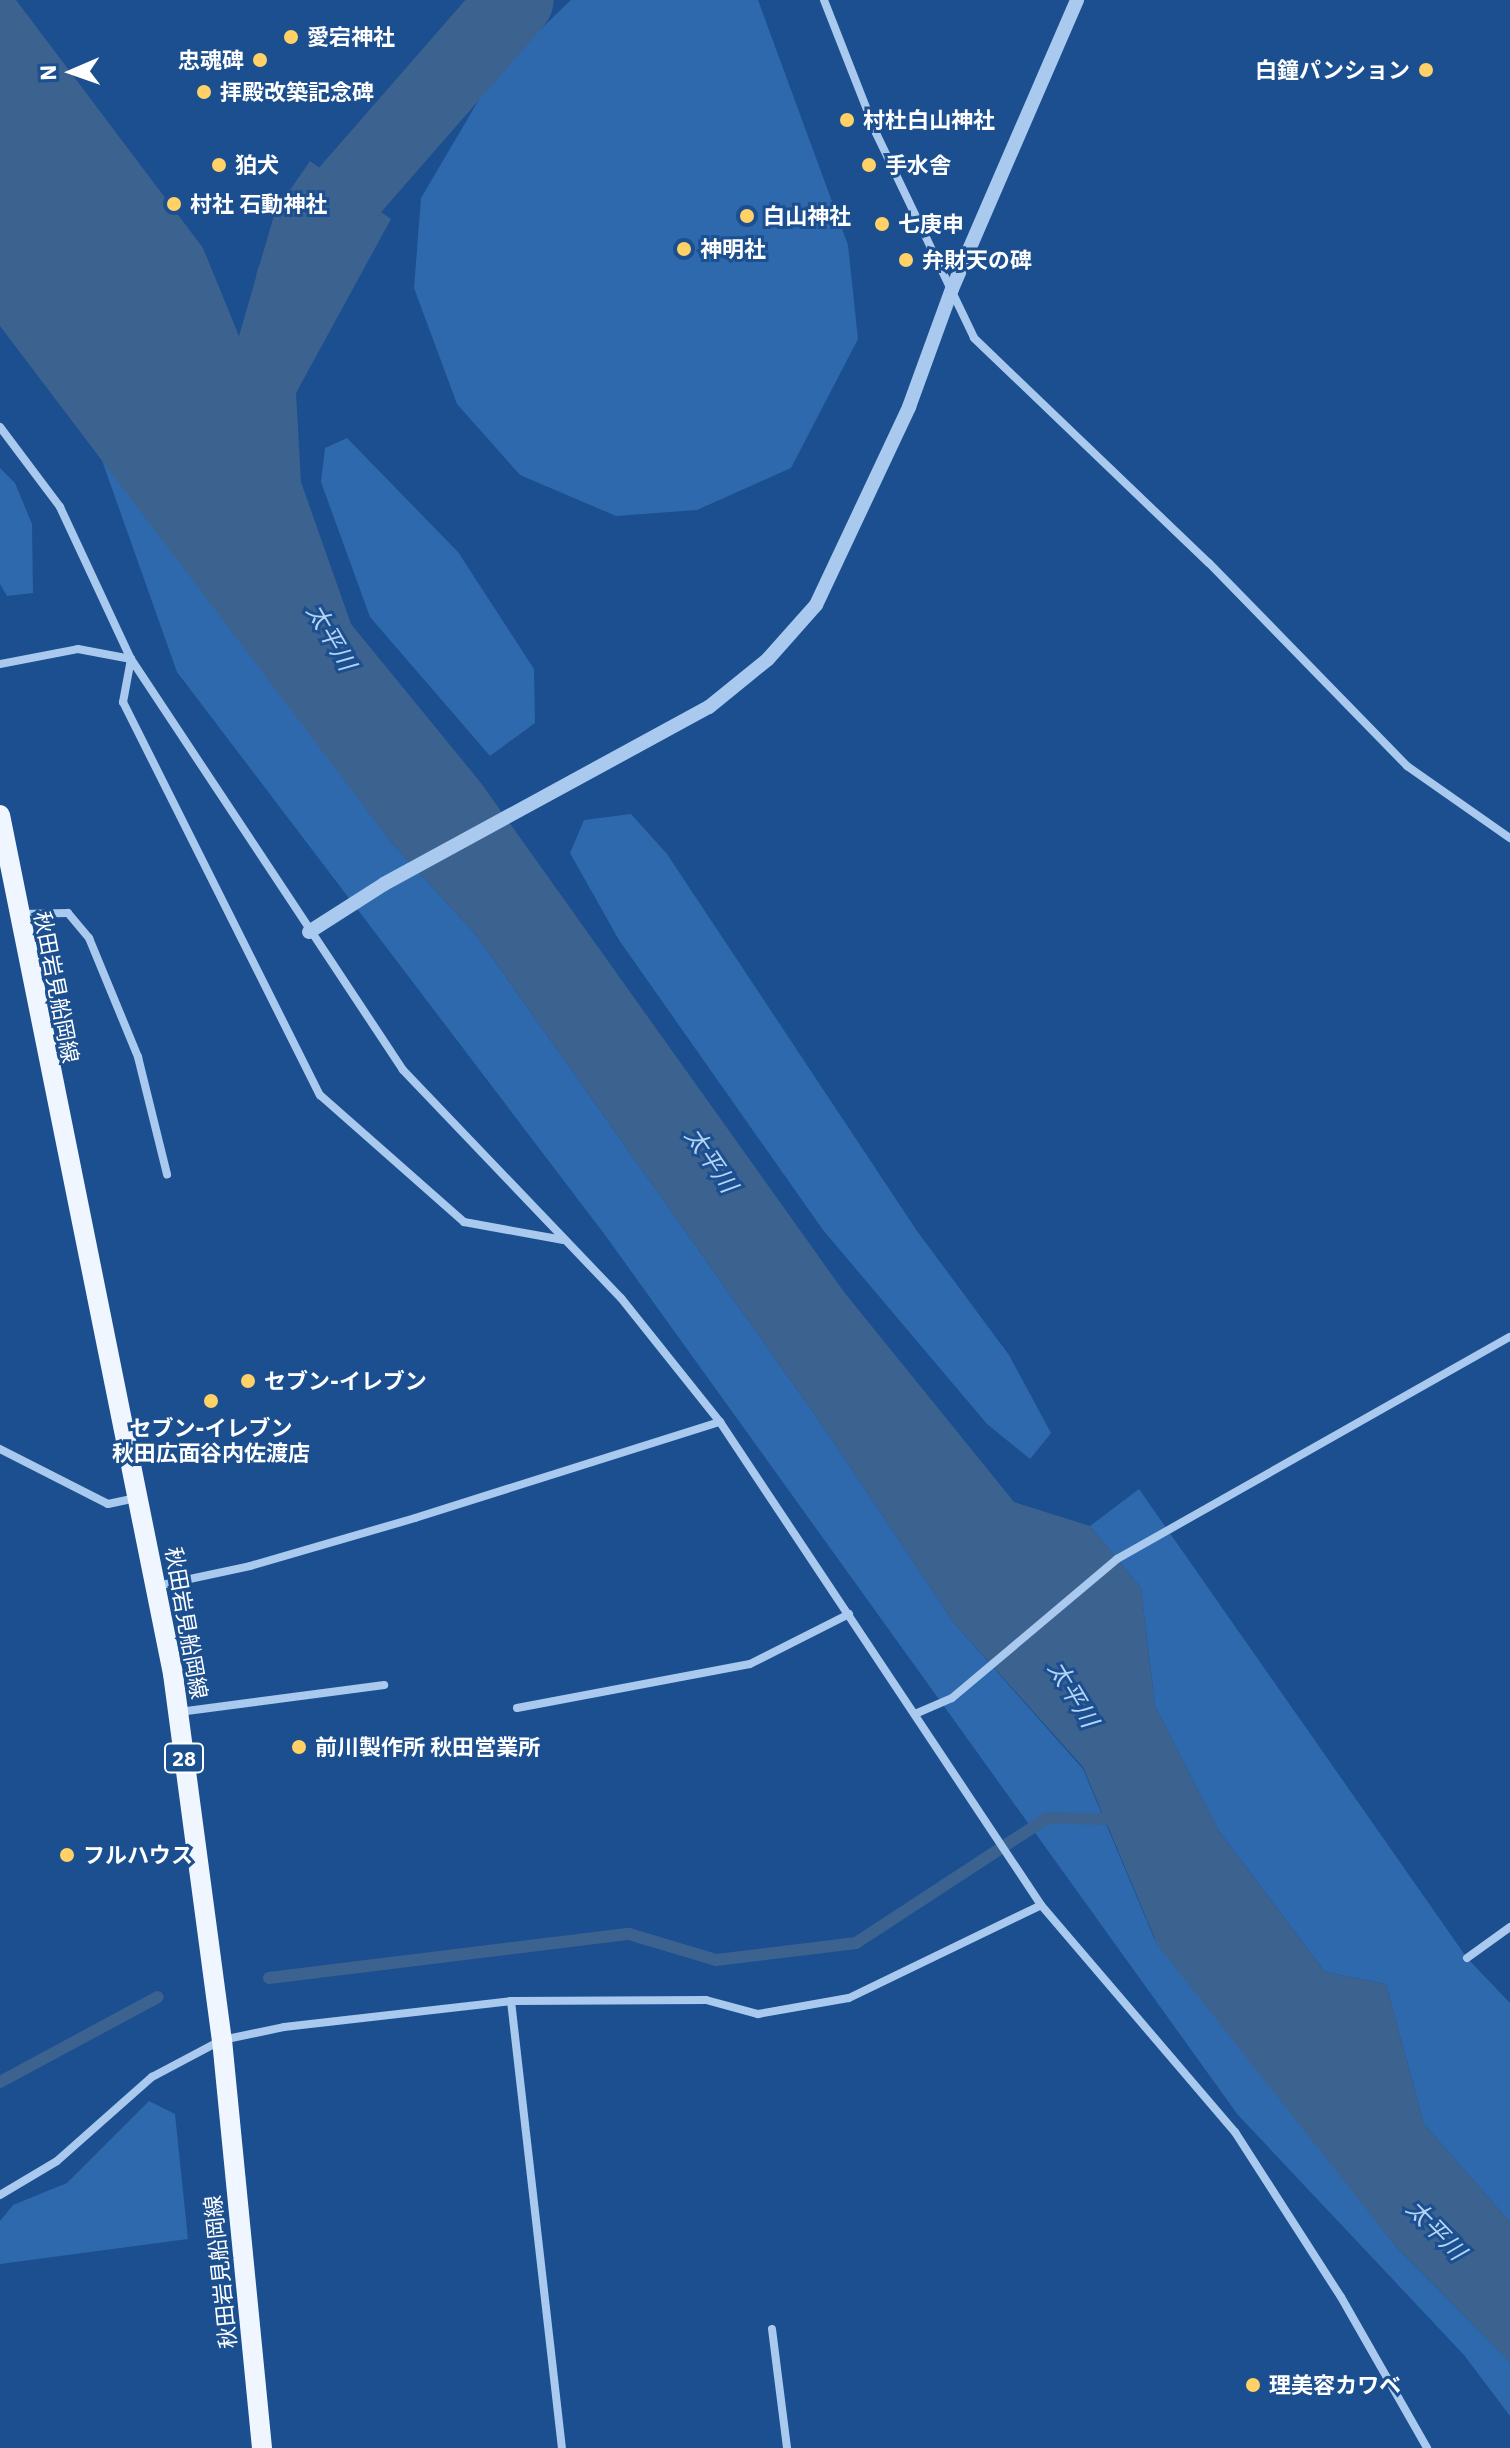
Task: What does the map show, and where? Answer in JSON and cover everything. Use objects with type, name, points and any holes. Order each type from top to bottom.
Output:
[{"type":"main road","name":"秋田岩見船岡線","points":[[0,815],[141,1497],[178,1712],[222,2040],[262,2448]]},
{"type":"street","points":[[824,0],[876,133],[974,338],[1209,563],[1407,766],[1510,838]]},
{"type":"street","points":[[309,932],[384,884],[709,707],[768,659],[816,605],[909,407],[952,289],[1077,0]]},
{"type":"street","points":[[0,427],[60,507],[131,659],[403,1070],[621,1298],[720,1422],[1041,1905],[1235,2132],[1341,2297],[1427,2448]]},
{"type":"street","points":[[0,664],[78,649],[131,659]]},
{"type":"street","points":[[131,659],[123,702],[320,1095],[464,1222],[565,1240]]},
{"type":"street","points":[[19,915],[68,913],[89,938],[138,1057],[167,1174]]},
{"type":"street","points":[[915,1714],[952,1698],[1117,1559],[1510,1337]]},
{"type":"street","points":[[157,1586],[280,1558],[720,1422]]},
{"type":"street","points":[[0,1449],[108,1504],[141,1497]]},
{"type":"street","points":[[517,1708],[750,1664],[849,1614]]},
{"type":"street","points":[[178,1712],[384,1685]]},
{"type":"street","points":[[0,2195],[57,2161],[152,2077],[222,2040],[284,2027],[511,2001],[706,2000],[758,2014],[849,1998],[1041,1905]]},
{"type":"street","points":[[1467,1958],[1510,1927]]},
{"type":"street","points":[[511,2001],[562,2448]]},
{"type":"street","points":[[772,2329],[787,2448]]},
{"type":"shaded area","points":[[571,0],[758,0],[848,245],[858,339],[791,468],[697,510],[616,516],[520,475],[457,404],[414,288],[421,198],[494,74]]},
{"type":"shaded area","points":[[347,438],[458,552],[534,669],[535,723],[490,756],[370,617],[321,482],[325,448]]},
{"type":"shaded area","points":[[99,452],[391,842],[477,936],[827,1432],[954,1623],[1083,1769],[1154,1938],[1398,2249],[1510,2362],[1510,2416],[1464,2355],[1238,2115],[605,1235],[177,672]]},
{"type":"shaded area","points":[[0,468],[15,483],[32,524],[33,593],[7,596],[0,584]]},
{"type":"shaded area","points":[[631,814],[667,854],[917,1231],[1009,1355],[1051,1433],[1030,1459],[987,1424],[823,1230],[619,940],[570,853],[584,820]]},
{"type":"shaded area","points":[[1139,1489],[1467,1958],[1510,2003],[1510,2222],[1424,2124],[1386,1984],[1325,1972],[1219,1831],[1155,1706],[1141,1588],[1090,1526]]},
{"type":"shaded area","points":[[149,2101],[175,2114],[188,2239],[0,2264],[0,2221],[13,2205],[67,2183]]},
{"type":"water","points":[[0,0],[16,0],[203,248],[239,336],[275,212],[310,161],[391,219],[296,393],[301,482],[351,624],[481,783],[844,1292],[1014,1502],[1090,1526],[1141,1588],[1155,1706],[1219,1831],[1325,1972],[1386,1984],[1424,2124],[1510,2222],[1510,2362],[1398,2249],[1158,1946],[1083,1767],[954,1623],[827,1432],[477,936],[391,842],[0,326]]},
{"type":"waterway","name":"太平川","points":[[294,280],[350,190],[516,0]]},
{"type":"waterway","points":[[269,1978],[629,1934],[716,1960],[856,1943],[1047,1818],[1117,1819]]},
{"type":"waterway","points":[[0,2082],[158,1997]]},
{"type":"place","name":"愛宕神社","points":[[291,37]]},
{"type":"place","name":"忠魂碑","points":[[260,60]]},
{"type":"place","name":"白鐘パンション","points":[[1426,70]]},
{"type":"place","name":"拝殿改築記念碑","points":[[204,92]]},
{"type":"place","name":"村杜白山神社","points":[[847,120]]},
{"type":"place","name":"狛犬","points":[[219,165]]},
{"type":"place","name":"手水舎","points":[[869,165]]},
{"type":"place","name":"村社 石動神社","points":[[174,204]]},
{"type":"place","name":"白山神社","points":[[747,216]]},
{"type":"place","name":"七庚申","points":[[882,224]]},
{"type":"place","name":"神明社","points":[[684,249]]},
{"type":"place","name":"弁財天の碑","points":[[906,260]]},
{"type":"place","name":"セブン-イレブン","points":[[248,1381]]},
{"type":"place","name":"セブン-イレブン 秋田広面谷内佐渡店","points":[[211,1401]]},
{"type":"place","name":"前川製作所 秋田営業所","points":[[299,1747]]},
{"type":"place","name":"フルハウス","points":[[67,1855]]},
{"type":"place","name":"理美容カワベ","points":[[1253,2385]]}]
